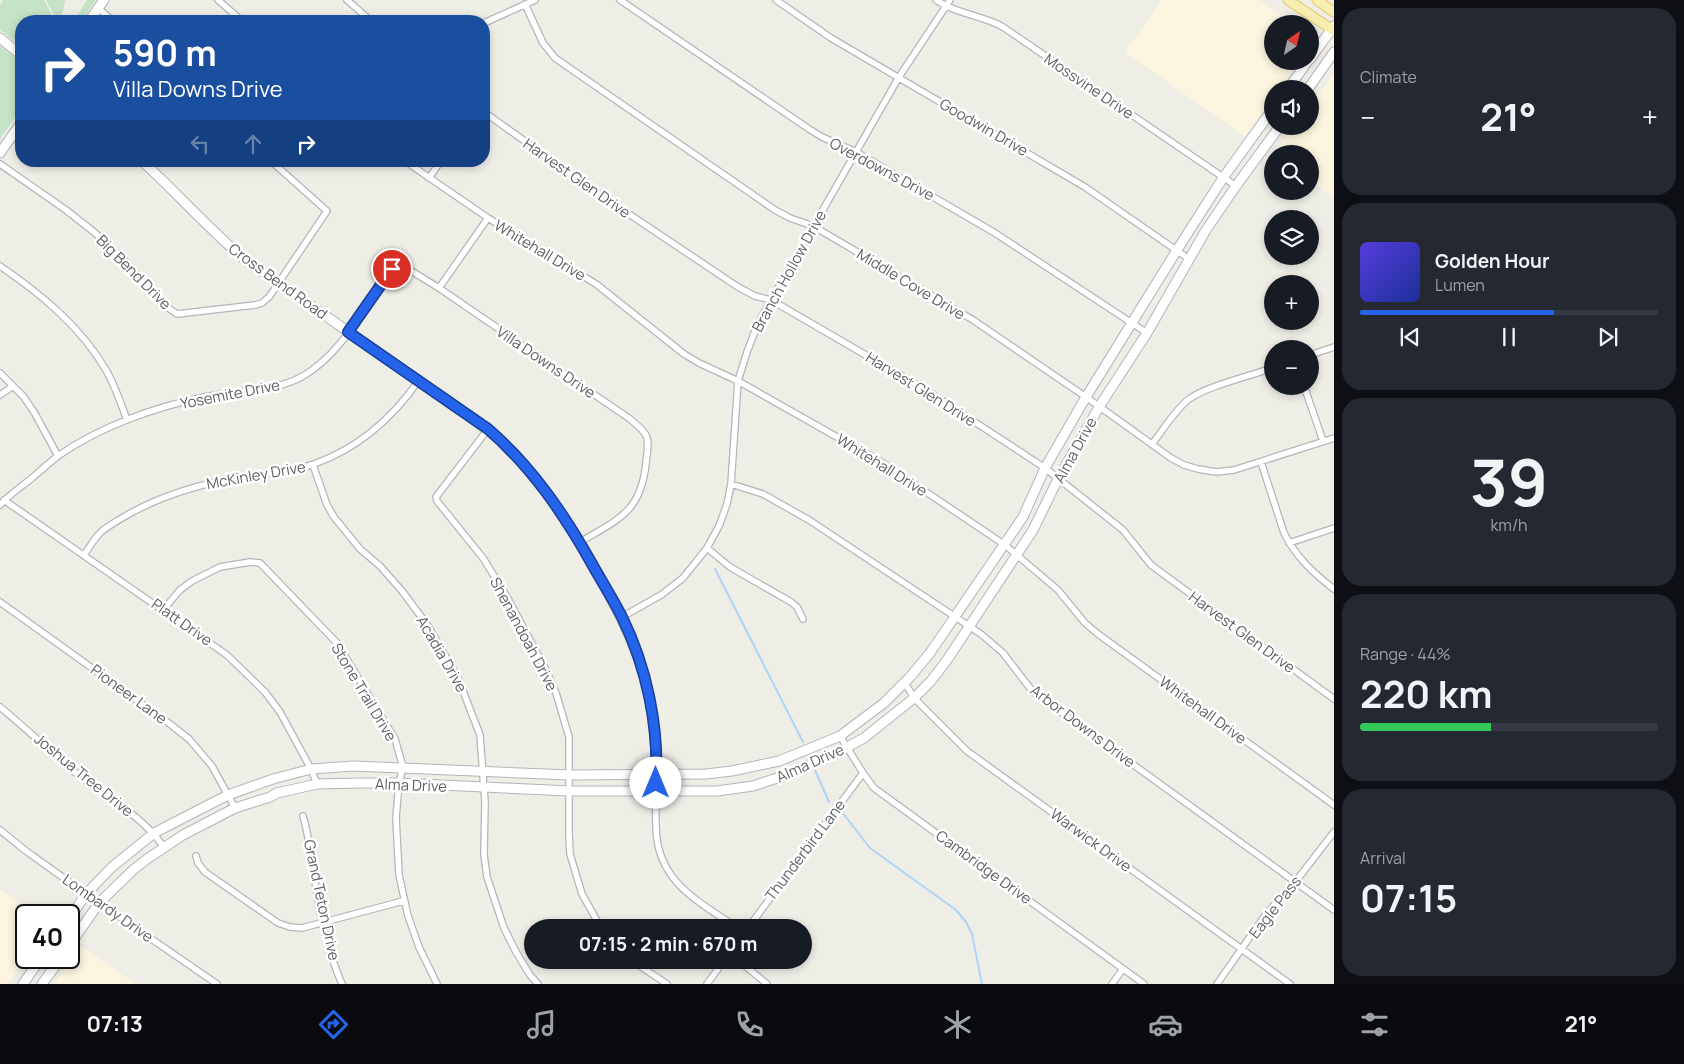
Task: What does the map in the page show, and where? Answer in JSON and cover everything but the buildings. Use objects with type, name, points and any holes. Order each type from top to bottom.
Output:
[{"type":"main road","points":[[93,15],[104,0]]},
{"type":"main road","points":[[1288,0],[1333,29],[1319,47]]},
{"type":"main road","points":[[1317,0],[1334,12]]},
{"type":"main road","points":[[0,38],[15,50]]},
{"type":"main road","points":[[1314,80],[1334,52]]},
{"type":"main road","name":"Alma Drive","points":[[79,904],[86,894],[125,855],[154,833],[228,795],[311,768],[353,766],[402,767],[570,775],[706,774],[754,767],[779,761],[840,736],[884,703],[905,683],[930,653],[1005,545],[1023,517],[1045,468],[1086,397],[1223,178],[1264,121]]},
{"type":"main road","points":[[0,153],[15,131]]},
{"type":"main road","name":"Alma Drive","points":[[80,930],[99,903],[134,870],[164,847],[235,808],[270,797],[277,792],[317,784],[399,783],[569,791],[717,791],[752,786],[793,772],[864,738],[914,698],[937,674],[969,627],[1032,530],[1058,479],[1189,259],[1236,186],[1273,135]]},
{"type":"main road","name":"Cross Bend Road","points":[[149,167],[178,194],[220,238],[244,259],[488,429],[505,444],[540,483],[580,542],[622,617],[644,676],[656,740],[656,792]]},
{"type":"main road","points":[[23,984],[33,969]]},
{"type":"main road","points":[[42,984],[52,969]]},
{"type":"street","points":[[218,0],[235,15]]},
{"type":"street","points":[[347,0],[364,15]]},
{"type":"street","points":[[490,20],[535,0]]},
{"type":"street","name":"Goodwin Drive","points":[[776,0],[830,38],[1085,187],[1189,259]]},
{"type":"street","name":"Mossvine Drive","points":[[936,0],[945,6],[992,21],[1003,27],[1236,186]]},
{"type":"street","name":"Branch Hollow Drive","points":[[622,617],[678,583],[693,568],[719,526],[728,504],[732,484],[738,382],[758,323],[898,77],[950,0]]},
{"type":"street","name":"Overdowns Drive","points":[[623,1],[809,130],[856,152],[994,233],[1147,332]]},
{"type":"street","name":"Middle Cove Drive","points":[[525,4],[542,43],[555,58],[775,210],[790,218],[813,226],[972,320],[1086,397],[1171,458],[1198,469],[1216,472],[1234,470],[1334,438]]},
{"type":"street","points":[[98,8],[106,15]]},
{"type":"street","name":"Harvest Glen Drive","points":[[490,116],[598,194],[738,287],[756,296],[772,300],[926,390],[1045,468],[1123,530],[1150,565],[1334,699]]},
{"type":"street","name":"Big Bend Drive","points":[[0,164],[94,232],[127,263],[162,303],[177,314],[262,303],[269,297],[278,283]]},
{"type":"street","points":[[278,167],[327,211],[278,283]]},
{"type":"street","name":"Whitehall Drive","points":[[413,167],[488,218],[596,284],[684,354],[883,463],[1005,545],[1058,590],[1085,623],[1098,634],[1334,805]]},
{"type":"street","points":[[429,178],[437,167]]},
{"type":"street","points":[[440,288],[488,218]]},
{"type":"street","name":"Villa Downs Drive","points":[[348,332],[397,263],[400,264],[440,288],[644,431],[648,442],[646,470],[637,499],[629,511],[618,520],[580,542]]},
{"type":"street","points":[[0,266],[46,300],[92,350],[114,385],[127,420]]},
{"type":"street","name":"Yosemite Drive","points":[[2,502],[58,456],[127,420],[164,407],[205,397],[274,387],[304,376],[335,351],[348,332]]},
{"type":"street","points":[[1319,352],[1334,348]]},
{"type":"street","points":[[1152,444],[1179,409],[1190,399],[1203,391],[1264,371]]},
{"type":"street","points":[[0,373],[34,412],[58,456]]},
{"type":"street","name":"McKinley Drive","points":[[84,555],[98,535],[106,528],[130,513],[160,499],[186,489],[218,481],[279,473],[313,465],[335,456],[373,432],[391,416],[419,380]]},
{"type":"street","points":[[0,395],[13,386]]},
{"type":"street","points":[[1307,395],[1323,441]]},
{"type":"street","name":"Shenandoah Drive","points":[[488,429],[436,497],[437,501],[483,558],[507,597],[546,670],[556,693],[569,737],[569,832],[572,861],[582,894],[596,919]]},
{"type":"street","points":[[1261,462],[1289,543],[1298,557],[1311,571],[1334,589]]},
{"type":"street","name":"Acadia Drive","points":[[313,465],[334,517],[360,549],[380,566],[402,591],[428,626],[458,678],[480,735],[484,771],[484,855],[487,877],[504,928],[516,952],[538,984]]},
{"type":"street","name":"Arbor Downs Drive","points":[[732,484],[763,494],[809,520],[981,634],[1003,653],[1033,692],[1334,910]]},
{"type":"street","name":"Platt Drive","points":[[2,502],[84,555],[227,654],[254,681],[280,712],[311,768],[317,784]]},
{"type":"street","points":[[1289,543],[1334,528]]},
{"type":"street","points":[[707,548],[730,567],[791,602],[797,607],[803,619]]},
{"type":"street","name":"Stone Trail Drive","points":[[164,610],[180,590],[192,581],[220,567],[250,562],[260,563],[337,643],[395,739],[402,767],[399,783],[396,846],[398,875],[403,901],[419,947],[437,984]]},
{"type":"street","name":"Pioneer Lane","points":[[0,602],[189,739],[212,766],[235,808]]},
{"type":"street","name":"Warwick Drive","points":[[905,683],[914,698],[967,751],[1290,984]]},
{"type":"street","name":"Joshua Tree Drive","points":[[0,707],[76,772],[133,814],[154,833],[164,847]]},
{"type":"street","name":"Cambridge Drive","points":[[840,736],[862,773],[874,788],[1144,984]]},
{"type":"street","name":"Thunderbird Lane","points":[[755,919],[862,773]]},
{"type":"street","name":"Cross Bend Road","points":[[656,792],[657,838],[660,853],[673,878],[692,897],[725,919]]},
{"type":"street","name":"Grand Teton Drive","points":[[303,816],[323,924],[342,984]]},
{"type":"street","name":"Lombardy Drive","points":[[0,830],[86,894],[218,984]]},
{"type":"street","name":"Eagle Pass","points":[[1217,984],[1266,914],[1296,881],[1334,832]]},
{"type":"street","points":[[196,856],[204,872],[278,923],[290,927],[302,928],[323,924],[403,901]]},
{"type":"street","points":[[1112,984],[1123,968]]},
{"type":"street","points":[[645,969],[666,984]]},
{"type":"street","points":[[708,984],[718,969]]},
{"type":"street","points":[[749,969],[768,984]]},
{"type":"shaded area","points":[[1162,0],[1260,0],[1281,15],[1264,15],[1264,70],[1293,70],[1286,80],[1264,80],[1264,110],[1245,137],[1125,52]]},
{"type":"shaded area","points":[[1334,73],[1334,198],[1319,187],[1319,145],[1280,145],[1287,135],[1319,135],[1319,93]]},
{"type":"shaded area","points":[[0,890],[20,904],[15,904],[15,969],[19,969],[8,984],[0,984]]},
{"type":"shaded area","points":[[80,946],[136,984],[54,984],[64,969],[80,969]]},
{"type":"green space","points":[[3,0],[44,0],[52,15],[15,15],[15,41],[0,30],[0,5]]},
{"type":"green space","points":[[46,0],[65,0],[60,15],[54,15]]},
{"type":"green space","points":[[87,0],[96,0],[85,15],[78,15]]},
{"type":"green space","points":[[0,46],[15,58],[15,117],[0,139]]},
{"type":"waterway","points":[[715,569],[803,742]]},
{"type":"waterway","points":[[815,770],[829,802]]},
{"type":"waterway","points":[[842,812],[870,848],[956,910],[966,922],[972,934],[982,984]]},
{"type":"route","points":[[392,269],[348,332],[488,429],[505,444],[540,483],[564,516],[622,617],[633,643],[644,676],[656,740],[656,783]]}]
